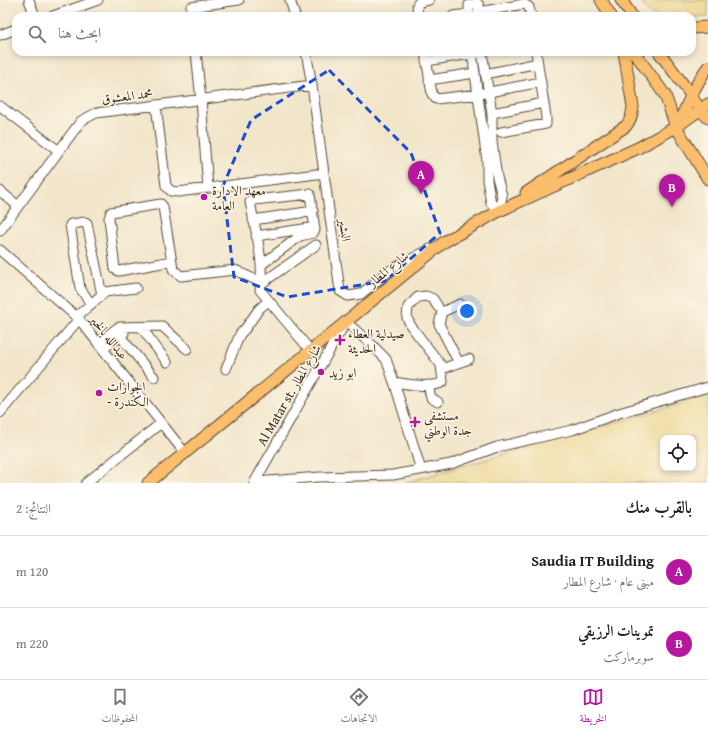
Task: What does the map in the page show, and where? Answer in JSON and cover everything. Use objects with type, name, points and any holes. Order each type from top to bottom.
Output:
[{"type":"main road","points":[[602,0],[609,12]]},
{"type":"main road","points":[[621,0],[631,12]]},
{"type":"main road","points":[[696,28],[708,27]]},
{"type":"main road","points":[[499,211],[626,126],[632,116],[632,107],[625,56]]},
{"type":"main road","points":[[637,56],[665,95],[676,127],[708,179]]},
{"type":"main road","points":[[662,56],[691,95],[705,110]]},
{"type":"main road","points":[[676,127],[691,95],[708,66]]},
{"type":"main road","name":"شارع المطار","points":[[148,483],[444,242],[499,211],[638,148],[705,110]]},
{"type":"street","points":[[30,0],[34,12]]},
{"type":"street","points":[[64,12],[96,0]]},
{"type":"street","points":[[192,12],[191,7],[238,0]]},
{"type":"street","points":[[290,0],[294,12]]},
{"type":"street","points":[[418,12],[417,5],[419,2],[429,0]]},
{"type":"street","points":[[488,12],[524,4],[529,7],[530,12]]},
{"type":"street","points":[[0,35],[12,30]]},
{"type":"street","points":[[196,56],[208,188]]},
{"type":"street","name":"البشير","points":[[307,56],[340,291],[348,296],[361,294],[389,271],[444,242]]},
{"type":"street","points":[[425,56],[432,94],[436,99],[478,94],[541,82]]},
{"type":"street","points":[[477,56],[475,73],[478,94],[502,196],[499,211]]},
{"type":"street","points":[[479,56],[485,74],[492,113],[486,180],[490,203],[499,211]]},
{"type":"street","points":[[501,132],[546,124],[537,56]]},
{"type":"street","points":[[485,74],[538,63]]},
{"type":"street","points":[[430,80],[475,73]]},
{"type":"street","name":"محمد المعشوق","points":[[0,230],[81,121],[96,113],[312,86]]},
{"type":"street","points":[[492,113],[544,103]]},
{"type":"street","points":[[156,105],[166,186],[171,191],[178,192],[324,173]]},
{"type":"street","points":[[0,106],[59,151]]},
{"type":"street","points":[[486,180],[497,177]]},
{"type":"street","points":[[0,191],[18,206]]},
{"type":"street","points":[[261,265],[300,236],[313,233],[315,228],[310,194],[254,200],[250,202],[261,265],[262,283],[260,290],[310,350]]},
{"type":"street","points":[[172,261],[118,271],[115,269],[108,218],[111,212],[161,204],[172,261],[173,269],[181,276],[235,270],[262,283]]},
{"type":"street","points":[[254,220],[313,211]]},
{"type":"street","points":[[92,304],[80,288],[71,224],[87,223],[102,295]]},
{"type":"street","points":[[256,236],[315,228]]},
{"type":"street","points":[[262,283],[316,245]]},
{"type":"street","name":"عبدالله بالخير","points":[[0,250],[78,318],[185,453]]},
{"type":"street","points":[[0,413],[78,318],[105,292],[136,288]]},
{"type":"street","points":[[394,382],[413,385],[442,383],[441,365],[411,326],[407,318],[408,307],[418,297],[426,296],[433,299],[438,307]]},
{"type":"street","points":[[226,369],[240,334],[246,329],[259,309],[268,301]]},
{"type":"street","points":[[459,363],[439,324],[442,312],[460,304]]},
{"type":"street","points":[[346,321],[384,356],[394,382],[421,470]]},
{"type":"street","name":"Al Matar st. شارع المطار","points":[[254,483],[346,321]]},
{"type":"street","points":[[101,346],[117,333],[125,332],[126,327],[164,327],[187,349]]},
{"type":"street","points":[[141,327],[167,362]]},
{"type":"street","points":[[117,333],[154,377]]},
{"type":"street","points":[[442,369],[468,359]]},
{"type":"street","points":[[428,385],[431,398],[438,402]]},
{"type":"street","points":[[254,483],[320,477],[393,475],[451,464],[497,447],[572,430],[619,413],[708,387]]},
{"type":"street","points":[[86,483],[161,423]]},
{"type":"highlighted area","points":[[329,70],[411,153],[440,233],[385,281],[287,297],[234,277],[223,186],[251,120]]},
{"type":"sand","points":[[641,0],[708,0],[708,17],[696,17],[696,12],[648,12]]},
{"type":"sand","points":[[708,396],[708,483],[404,483]]},
{"type":"place","name":"Saudia IT Building","points":[[421,194]]},
{"type":"place","name":"معهد الادارة العامة","points":[[204,197]]},
{"type":"place","name":"تموينات الرزيقي","points":[[672,207]]},
{"type":"place","name":"صيدلية العطاء الحديثة","points":[[340,340]]},
{"type":"place","name":"ابو زيد","points":[[321,372]]},
{"type":"place","name":"الجوازات - الكندرة","points":[[99,393]]},
{"type":"place","name":"مستشفى جدة الوطني","points":[[415,422]]}]
